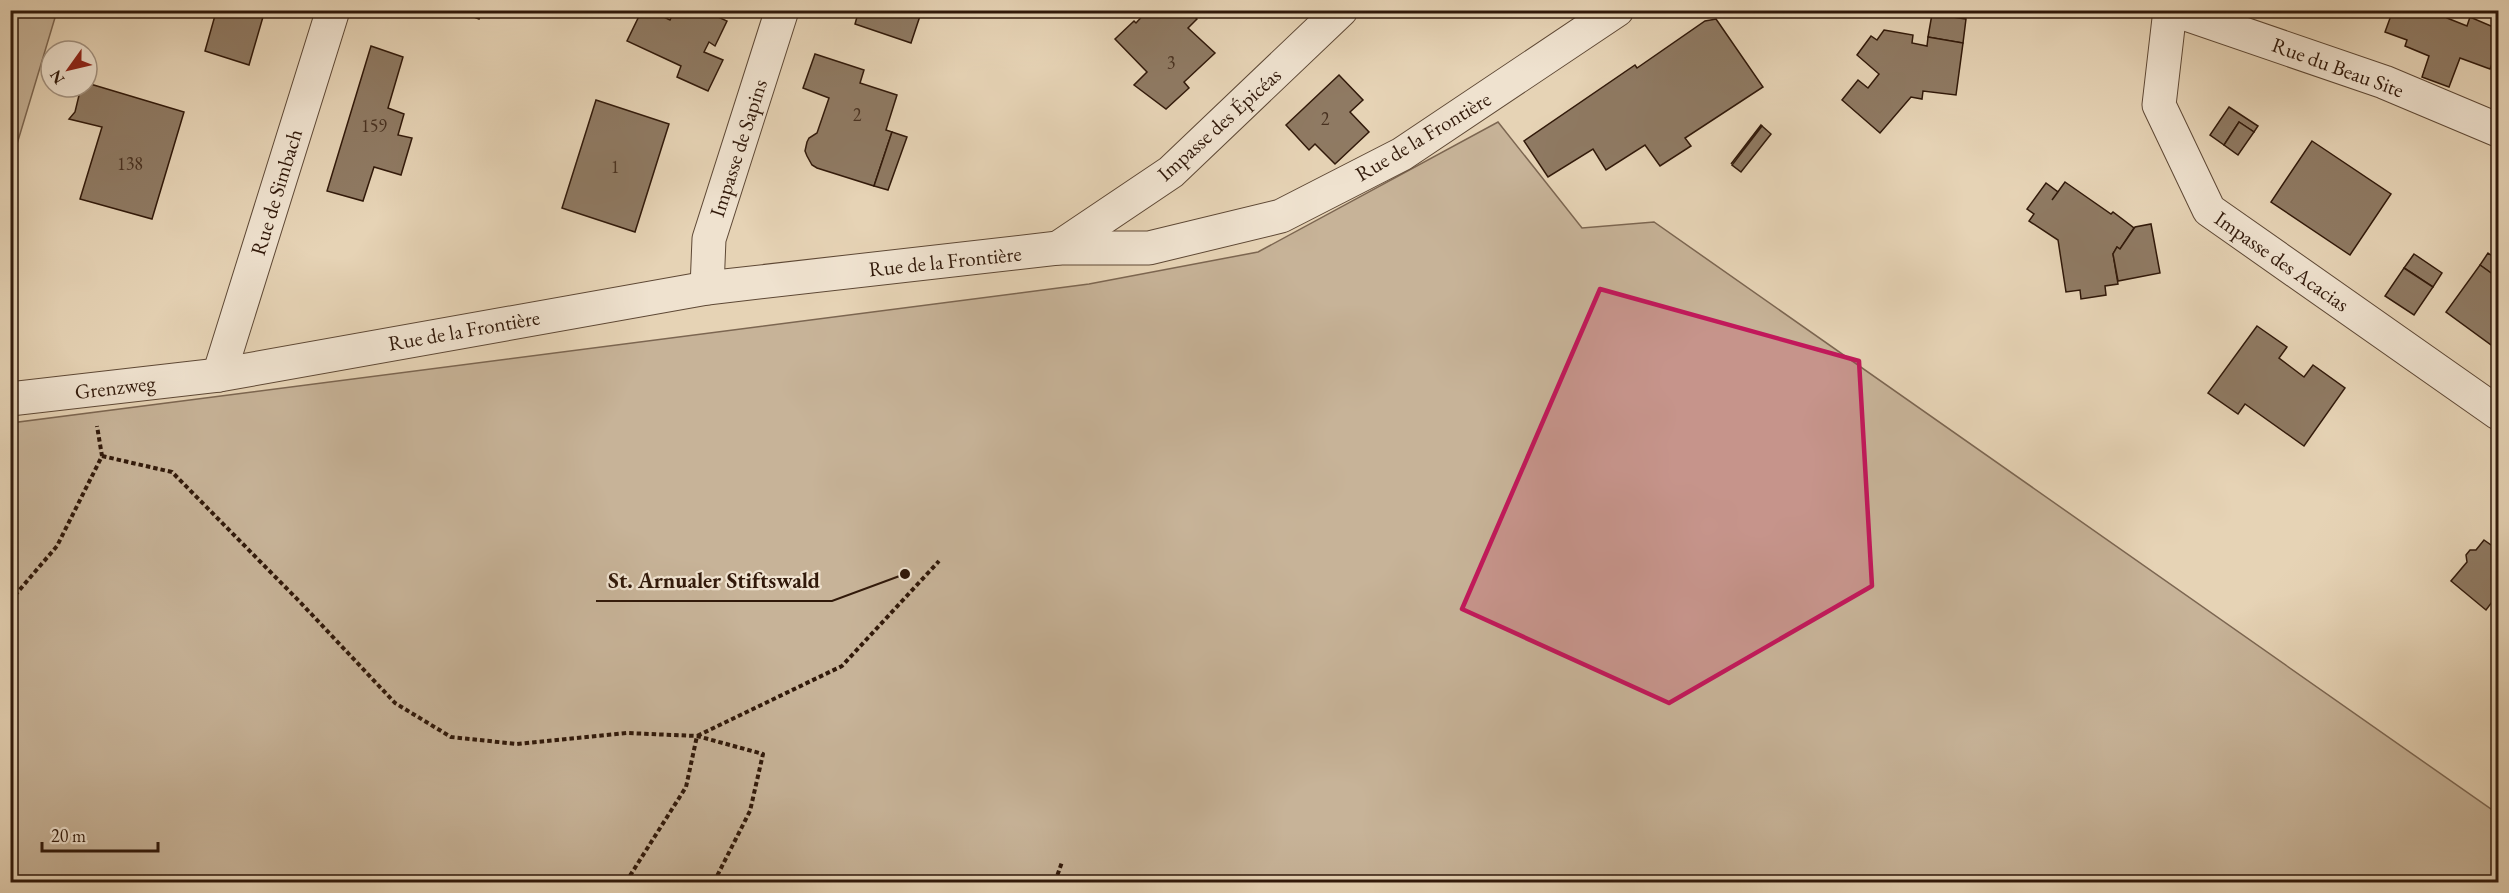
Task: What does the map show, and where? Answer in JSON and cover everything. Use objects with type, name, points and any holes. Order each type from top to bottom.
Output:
[{"type":"street","name":"Rue de Simbach","points":[[219,375],[333,10]]},
{"type":"street","name":"Impasse de Sapins","points":[[707,288],[709,239],[782,10]]},
{"type":"street","name":"Impasse des Épicéas","points":[[1058,248],[1171,172],[1341,10]]},
{"type":"street","name":"Rue de la Frontière","points":[[219,375],[707,288],[1058,248],[1149,248],[1281,216],[1402,154],[1617,10]]},
{"type":"street","name":"Impasse des Acacias","points":[[2170,10],[2159,105],[2209,210],[2499,413]]},
{"type":"street","name":"Rue du Beau Site","points":[[2174,10],[2384,82],[2499,130]]},
{"type":"street","name":"Grenzweg","points":[[10,399],[219,375]]},
{"type":"path","points":[[10,601],[57,546],[102,456],[93,390]]},
{"type":"path","points":[[102,456],[172,472],[300,602],[395,703],[451,736],[517,744],[627,733],[697,736],[763,754],[750,811],[714,882]]},
{"type":"path","points":[[697,736],[842,666],[939,561]]},
{"type":"path","points":[[626,882],[686,787],[697,736]]},
{"type":"path","points":[[1055,882],[1062,862]]},
{"type":"highlighted area","points":[[1600,289],[1859,361],[1872,586],[1669,703],[1462,609]]},
{"type":"shaded area","points":[[10,11],[57,11],[49,39],[39,39],[39,71],[11,164]]},
{"type":"shaded area","points":[[1498,122],[1582,228],[1654,222],[2498,814],[2498,882],[11,882],[11,423],[1089,284],[1258,252]]},
{"type":"building","points":[[209,10],[265,10],[249,65],[205,51],[216,12]]},
{"type":"building","points":[[456,10],[482,10],[479,19]]},
{"type":"building","points":[[642,10],[649,10],[670,20],[675,10],[703,10],[727,21],[715,46],[709,42],[704,52],[723,60],[708,91],[677,77],[681,66],[627,41]]},
{"type":"building","points":[[859,10],[922,10],[911,43],[855,24]]},
{"type":"building","points":[[1148,10],[1189,10],[1197,19],[1188,28],[1215,53],[1184,82],[1189,88],[1166,109],[1134,85],[1147,72],[1115,39],[1134,21],[1136,23]]},
{"type":"building","points":[[2393,10],[2449,10],[2447,18],[2467,26],[2470,17],[2498,29],[2498,48],[2490,69],[2460,58],[2449,87],[2422,77],[2429,56],[2405,46],[2407,40],[2385,32]]},
{"type":"building","points":[[1932,14],[1966,19],[1963,43],[1928,37]]},
{"type":"building","points":[[1716,19],[1763,87],[1685,138],[1691,146],[1660,166],[1645,145],[1606,170],[1593,149],[1548,177],[1524,141],[1635,65],[1637,68],[1705,21]]},
{"type":"building","points":[[1884,30],[1913,35],[1912,43],[1927,46],[1928,37],[1963,43],[1956,95],[1923,91],[1922,99],[1911,97],[1880,133],[1842,100],[1858,80],[1868,88],[1879,74],[1857,55],[1871,36],[1877,40]]},
{"type":"building","points":[[371,46],[403,57],[388,108],[404,114],[398,135],[412,138],[401,175],[374,167],[363,201],[327,191]]},
{"type":"building","points":[[815,54],[864,70],[860,83],[897,95],[886,130],[892,132],[874,186],[817,168],[812,165],[807,156],[805,151],[807,142],[817,133],[829,98],[803,88]]},
{"type":"building","points":[[1339,75],[1363,100],[1350,112],[1369,132],[1335,164],[1315,144],[1309,150],[1286,125]]},
{"type":"building","points":[[99,87],[184,112],[152,219],[80,199],[102,127],[69,119],[75,112],[78,99],[99,99]]},
{"type":"building","points":[[596,100],[669,124],[635,232],[562,208]]},
{"type":"building","points":[[2229,107],[2258,126],[2254,132],[2239,122],[2224,145],[2210,135]]},
{"type":"building","points":[[2239,122],[2254,132],[2238,155],[2224,145]]},
{"type":"building","points":[[1761,125],[1762,126],[1731,164]]},
{"type":"building","points":[[1762,126],[1771,134],[1741,172],[1732,165]]},
{"type":"building","points":[[892,132],[907,137],[888,190],[874,186]]},
{"type":"building","points":[[2312,141],[2391,194],[2350,255],[2271,202]]},
{"type":"building","points":[[2065,182],[2134,228],[2120,249],[2117,247],[2113,254],[2118,284],[2105,286],[2106,295],[2081,299],[2080,290],[2066,292],[2058,240],[2029,221],[2034,214],[2027,209],[2046,183],[2058,192]]},
{"type":"building","points":[[2151,224],[2160,273],[2118,281],[2113,254],[2117,247],[2120,249],[2135,227]]},
{"type":"building","points":[[2488,253],[2498,260],[2498,278],[2480,265]]},
{"type":"building","points":[[2414,254],[2442,273],[2433,287],[2404,268]]},
{"type":"building","points":[[2480,265],[2498,278],[2498,350],[2446,312]]},
{"type":"building","points":[[2404,268],[2433,287],[2414,315],[2385,296]]},
{"type":"building","points":[[2257,326],[2287,347],[2279,358],[2304,377],[2313,365],[2345,388],[2304,446],[2245,404],[2238,414],[2208,393]]},
{"type":"building","points":[[2484,540],[2498,550],[2498,594],[2486,610],[2451,581],[2467,562],[2466,555],[2470,550],[2476,550]]},
{"type":"place","name":"St. Arnualer Stiftswald","points":[[905,574]]}]
